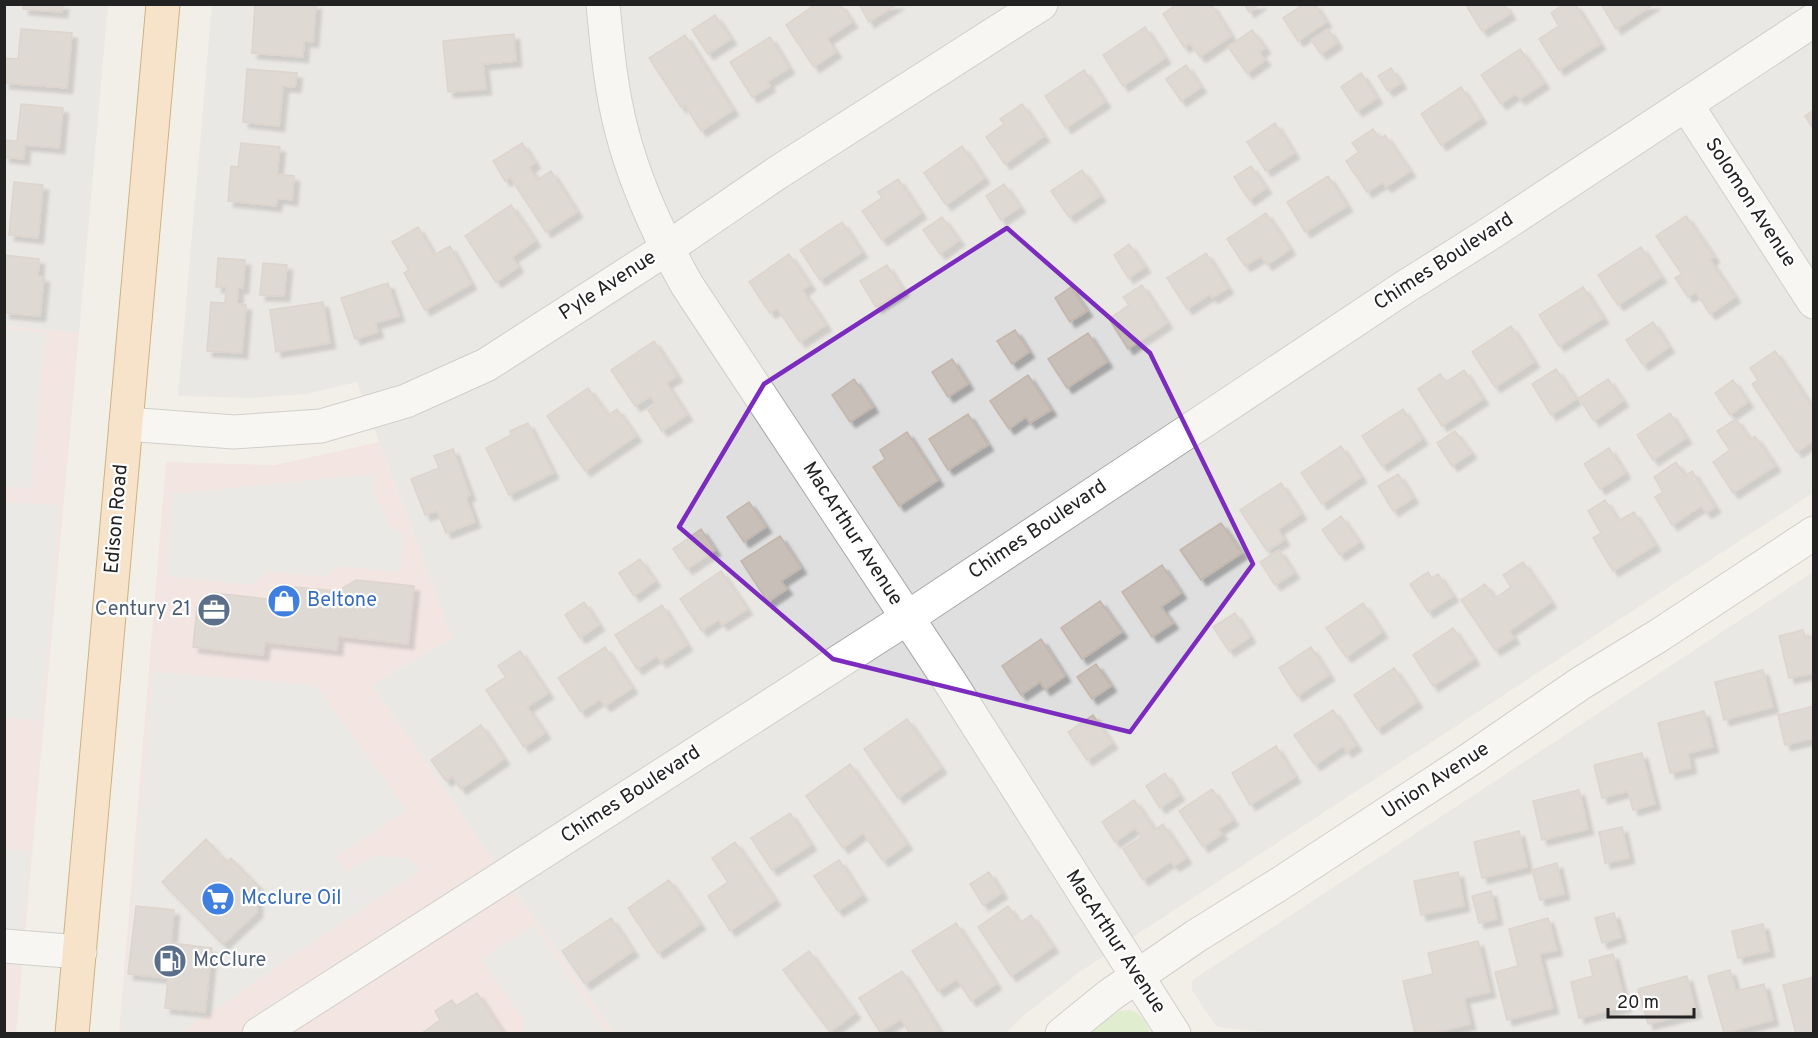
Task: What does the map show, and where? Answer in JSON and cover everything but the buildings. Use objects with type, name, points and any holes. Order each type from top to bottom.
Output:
[{"type":"main road","name":"Edison Road","points":[[72,1034],[163,4]]},
{"type":"street","name":"MacArthur Avenue","points":[[603,4],[608,60],[622,133],[645,202],[666,249],[687,285],[907,618],[1174,1034]]},
{"type":"street","name":"Pyle Avenue","points":[[126,424],[234,432],[321,426],[406,401],[486,365],[666,249],[777,173],[1041,4]]},
{"type":"street","name":"Chimes Boulevard","points":[[259,1034],[907,618],[1385,300],[1814,20]]},
{"type":"street","name":"Solomon Avenue","points":[[1686,104],[1814,302]]},
{"type":"street","name":"Union Avenue","points":[[1062,1034],[1110,995],[1196,936],[1281,883],[1469,760],[1581,683],[1658,636],[1814,533]]},
{"type":"street","points":[[4,946],[80,952]]},
{"type":"highlighted area","points":[[1007,228],[1150,353],[1253,564],[1130,732],[833,659],[679,527],[764,384]]},
{"type":"shaded area","points":[[4,5],[108,5],[79,333],[5,326]]},
{"type":"shaded area","points":[[212,5],[1813,5],[1813,493],[1078,973],[1022,1017],[1006,1033],[614,1033],[372,685],[452,638],[357,382],[306,394],[252,398],[178,396]]},
{"type":"shaded area","points":[[4,326],[79,333],[16,1034],[4,1033]]},
{"type":"shaded area","points":[[5,329],[46,333],[31,489],[5,486]]},
{"type":"shaded area","points":[[379,442],[452,638],[372,685],[614,1033],[119,1034],[166,462],[275,465]]},
{"type":"shaded area","points":[[375,474],[374,492],[391,527],[404,536],[401,572],[340,566],[327,577],[268,571],[253,585],[167,576],[171,494]]},
{"type":"shaded area","points":[[5,502],[60,505],[41,721],[5,717]]},
{"type":"shaded area","points":[[1813,572],[1813,1033],[1278,1033],[1216,1026],[1192,990],[1194,979]]},
{"type":"shaded area","points":[[153,672],[316,685],[407,810],[336,857],[348,872],[374,856],[410,858],[420,870],[180,1033],[127,1033],[121,1029]],"holes":[[[206,839],[227,862],[231,858],[258,885],[257,911],[223,944],[162,882]],[[136,906],[174,910],[171,943],[212,948],[205,1012],[165,1008],[168,978],[128,974]]]},
{"type":"shaded area","points":[[5,849],[30,852],[20,961],[5,959]]},
{"type":"shaded area","points":[[535,925],[607,1033],[523,1033],[523,1020],[481,959]]},
{"type":"green space","points":[[1130,1010],[1143,1019],[1149,1034],[1092,1034],[1093,1029],[1119,1011]]},
{"type":"place","name":"Beltone","points":[[284,601]]},
{"type":"place","name":"Century 21","points":[[214,610]]},
{"type":"place","name":"Mcclure Oil","points":[[218,899]]},
{"type":"place","name":"McClure","points":[[170,961]]}]
